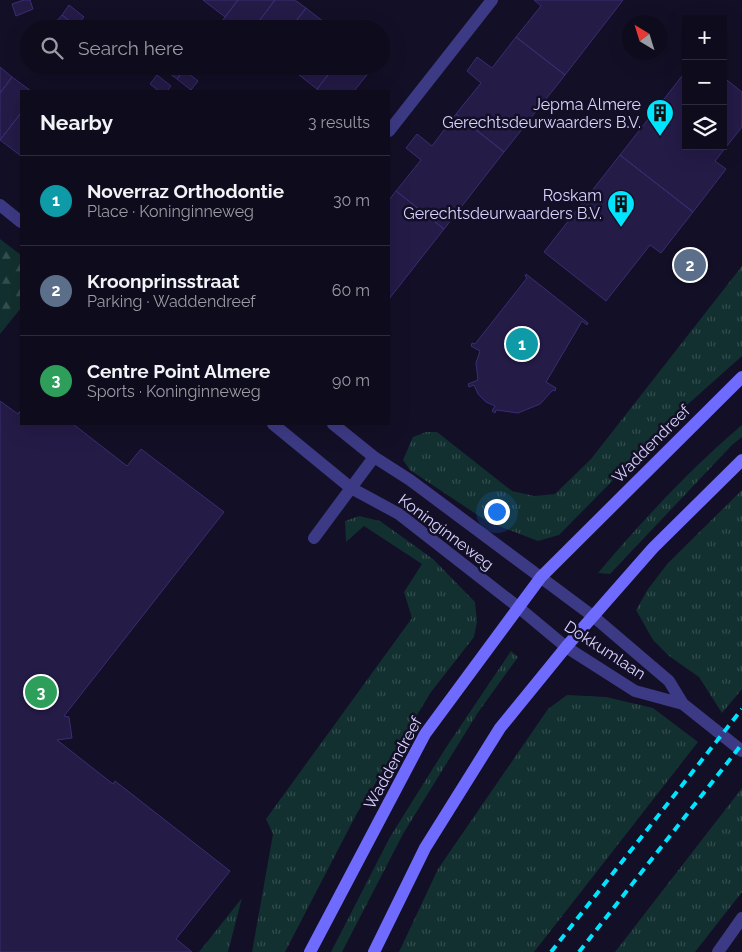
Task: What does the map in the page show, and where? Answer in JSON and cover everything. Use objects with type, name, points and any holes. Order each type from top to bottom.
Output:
[{"type":"main road","name":"Waddendreef","points":[[310,952],[425,734],[518,607],[541,577],[742,377]]},
{"type":"main road","points":[[374,952],[425,848],[500,728],[566,647],[653,548],[742,460]]},
{"type":"street","points":[[390,131],[492,0]]},
{"type":"street","points":[[0,205],[20,221]]},
{"type":"street","name":"Koninginneweg","points":[[274,425],[351,488],[399,514],[518,607]]},
{"type":"street","name":"Koninginneweg","points":[[334,425],[541,577]]},
{"type":"street","points":[[314,538],[374,456]]},
{"type":"street","points":[[541,577],[594,617]]},
{"type":"street","name":"Dokkumlaan","points":[[518,607],[566,647],[635,691],[683,704]]},
{"type":"street","name":"Dokkumlaan","points":[[594,617],[669,680],[683,704],[742,751]]},
{"type":"street","points":[[718,952],[742,918]]},
{"type":"green space","points":[[0,239],[20,254],[20,309],[0,334]]},
{"type":"green space","points":[[742,266],[742,356],[687,405],[559,535],[538,541],[488,522],[410,470],[403,460],[413,437],[426,432],[437,432],[512,491],[534,496],[555,494],[591,459]]},
{"type":"green space","points":[[742,425],[742,437],[732,445],[610,574],[598,573],[667,496]]},
{"type":"green space","points":[[742,490],[742,689],[722,713],[699,677],[669,656],[653,640],[636,610],[648,589],[668,563]]},
{"type":"green space","points":[[359,516],[380,521],[433,559],[475,602],[477,622],[474,637],[431,692],[356,815],[285,952],[252,952],[273,834],[266,819],[412,618],[404,592],[422,564],[364,526],[346,542],[345,521]]},
{"type":"green space","points":[[511,651],[518,657],[477,714],[403,834],[342,952],[331,952],[390,837],[447,746]]},
{"type":"green space","points":[[567,695],[606,697],[653,708],[698,742],[534,952],[399,952],[438,869],[548,709]]},
{"type":"green space","points":[[742,788],[742,892],[695,952],[615,952]]},
{"type":"green space","points":[[242,898],[228,952],[199,952]]},
{"type":"building","points":[[30,0],[33,9],[16,16],[12,4]]},
{"type":"building","points":[[203,0],[238,0],[225,17]]},
{"type":"building","points":[[238,0],[275,0],[260,20],[223,20]]},
{"type":"building","points":[[275,0],[295,0],[306,8],[297,20],[260,20]]},
{"type":"building","points":[[534,0],[623,0],[565,75],[516,37],[541,6]]},
{"type":"building","points":[[69,5],[84,17],[81,20],[68,20],[62,15]]},
{"type":"building","points":[[306,8],[321,20],[297,20]]},
{"type":"building","points":[[62,15],[68,20],[58,20]]},
{"type":"building","points":[[516,37],[565,75],[504,152],[456,114],[481,83],[467,71],[477,57],[492,68]]},
{"type":"building","points":[[0,67],[12,77],[0,93]]},
{"type":"building","points":[[157,75],[171,86],[168,90],[158,90],[150,84]]},
{"type":"building","points":[[172,75],[180,75],[177,79]]},
{"type":"building","points":[[180,75],[190,75],[198,81],[191,90],[177,79]]},
{"type":"building","points":[[299,75],[328,75],[317,89]]},
{"type":"building","points":[[328,75],[367,75],[355,90],[317,89]]},
{"type":"building","name":"Jepma Almere Gerechtsdeurwaarders B.V.","points":[[682,76],[682,150],[724,150],[715,161],[726,169],[693,212],[620,155]]},
{"type":"building","points":[[12,77],[30,90],[20,90],[20,114],[0,140],[0,93]]},
{"type":"building","name":"Jepma Almere Gerechtsdeurwaarders B.V.","points":[[727,80],[742,92],[742,127],[727,146]]},
{"type":"building","points":[[20,114],[20,155],[0,140]]},
{"type":"building","points":[[456,114],[504,152],[444,229],[396,191],[421,160],[406,148],[417,134],[432,146]]},
{"type":"building","name":"Roskam Gerechtsdeurwaarders B.V.","points":[[620,155],[693,212],[661,253],[650,245],[606,301],[544,252]]},
{"type":"building","points":[[396,191],[444,229],[390,298],[390,199]]},
{"type":"building","points":[[526,274],[588,323],[587,325],[582,321],[546,382],[556,388],[555,391],[553,390],[540,404],[518,413],[496,410],[495,413],[492,411],[495,406],[486,402],[478,394],[474,385],[469,387],[468,384],[478,380],[476,363],[480,351],[471,346],[472,343],[475,344],[527,278]]},
{"type":"building","points":[[0,401],[18,414],[20,411],[20,425],[74,425],[127,466],[141,449],[224,512],[64,716],[69,717],[72,738],[57,740],[113,784],[115,781],[230,871],[176,939],[192,952],[0,952]]},
{"type":"railway","points":[[551,952],[742,709]]},
{"type":"railway","points":[[579,952],[742,744]]},
{"type":"place","name":"Jepma Almere Gerechtsdeurwaarders B.V.","points":[[660,137]]},
{"type":"place","name":"Roskam Gerechtsdeurwaarders B.V.","points":[[621,228]]},
{"type":"place","name":"Kroonprinsstraat","points":[[690,265]]},
{"type":"place","name":"Noverraz Orthodontie","points":[[522,344]]},
{"type":"place","name":"Centre Point Almere","points":[[41,692]]}]
